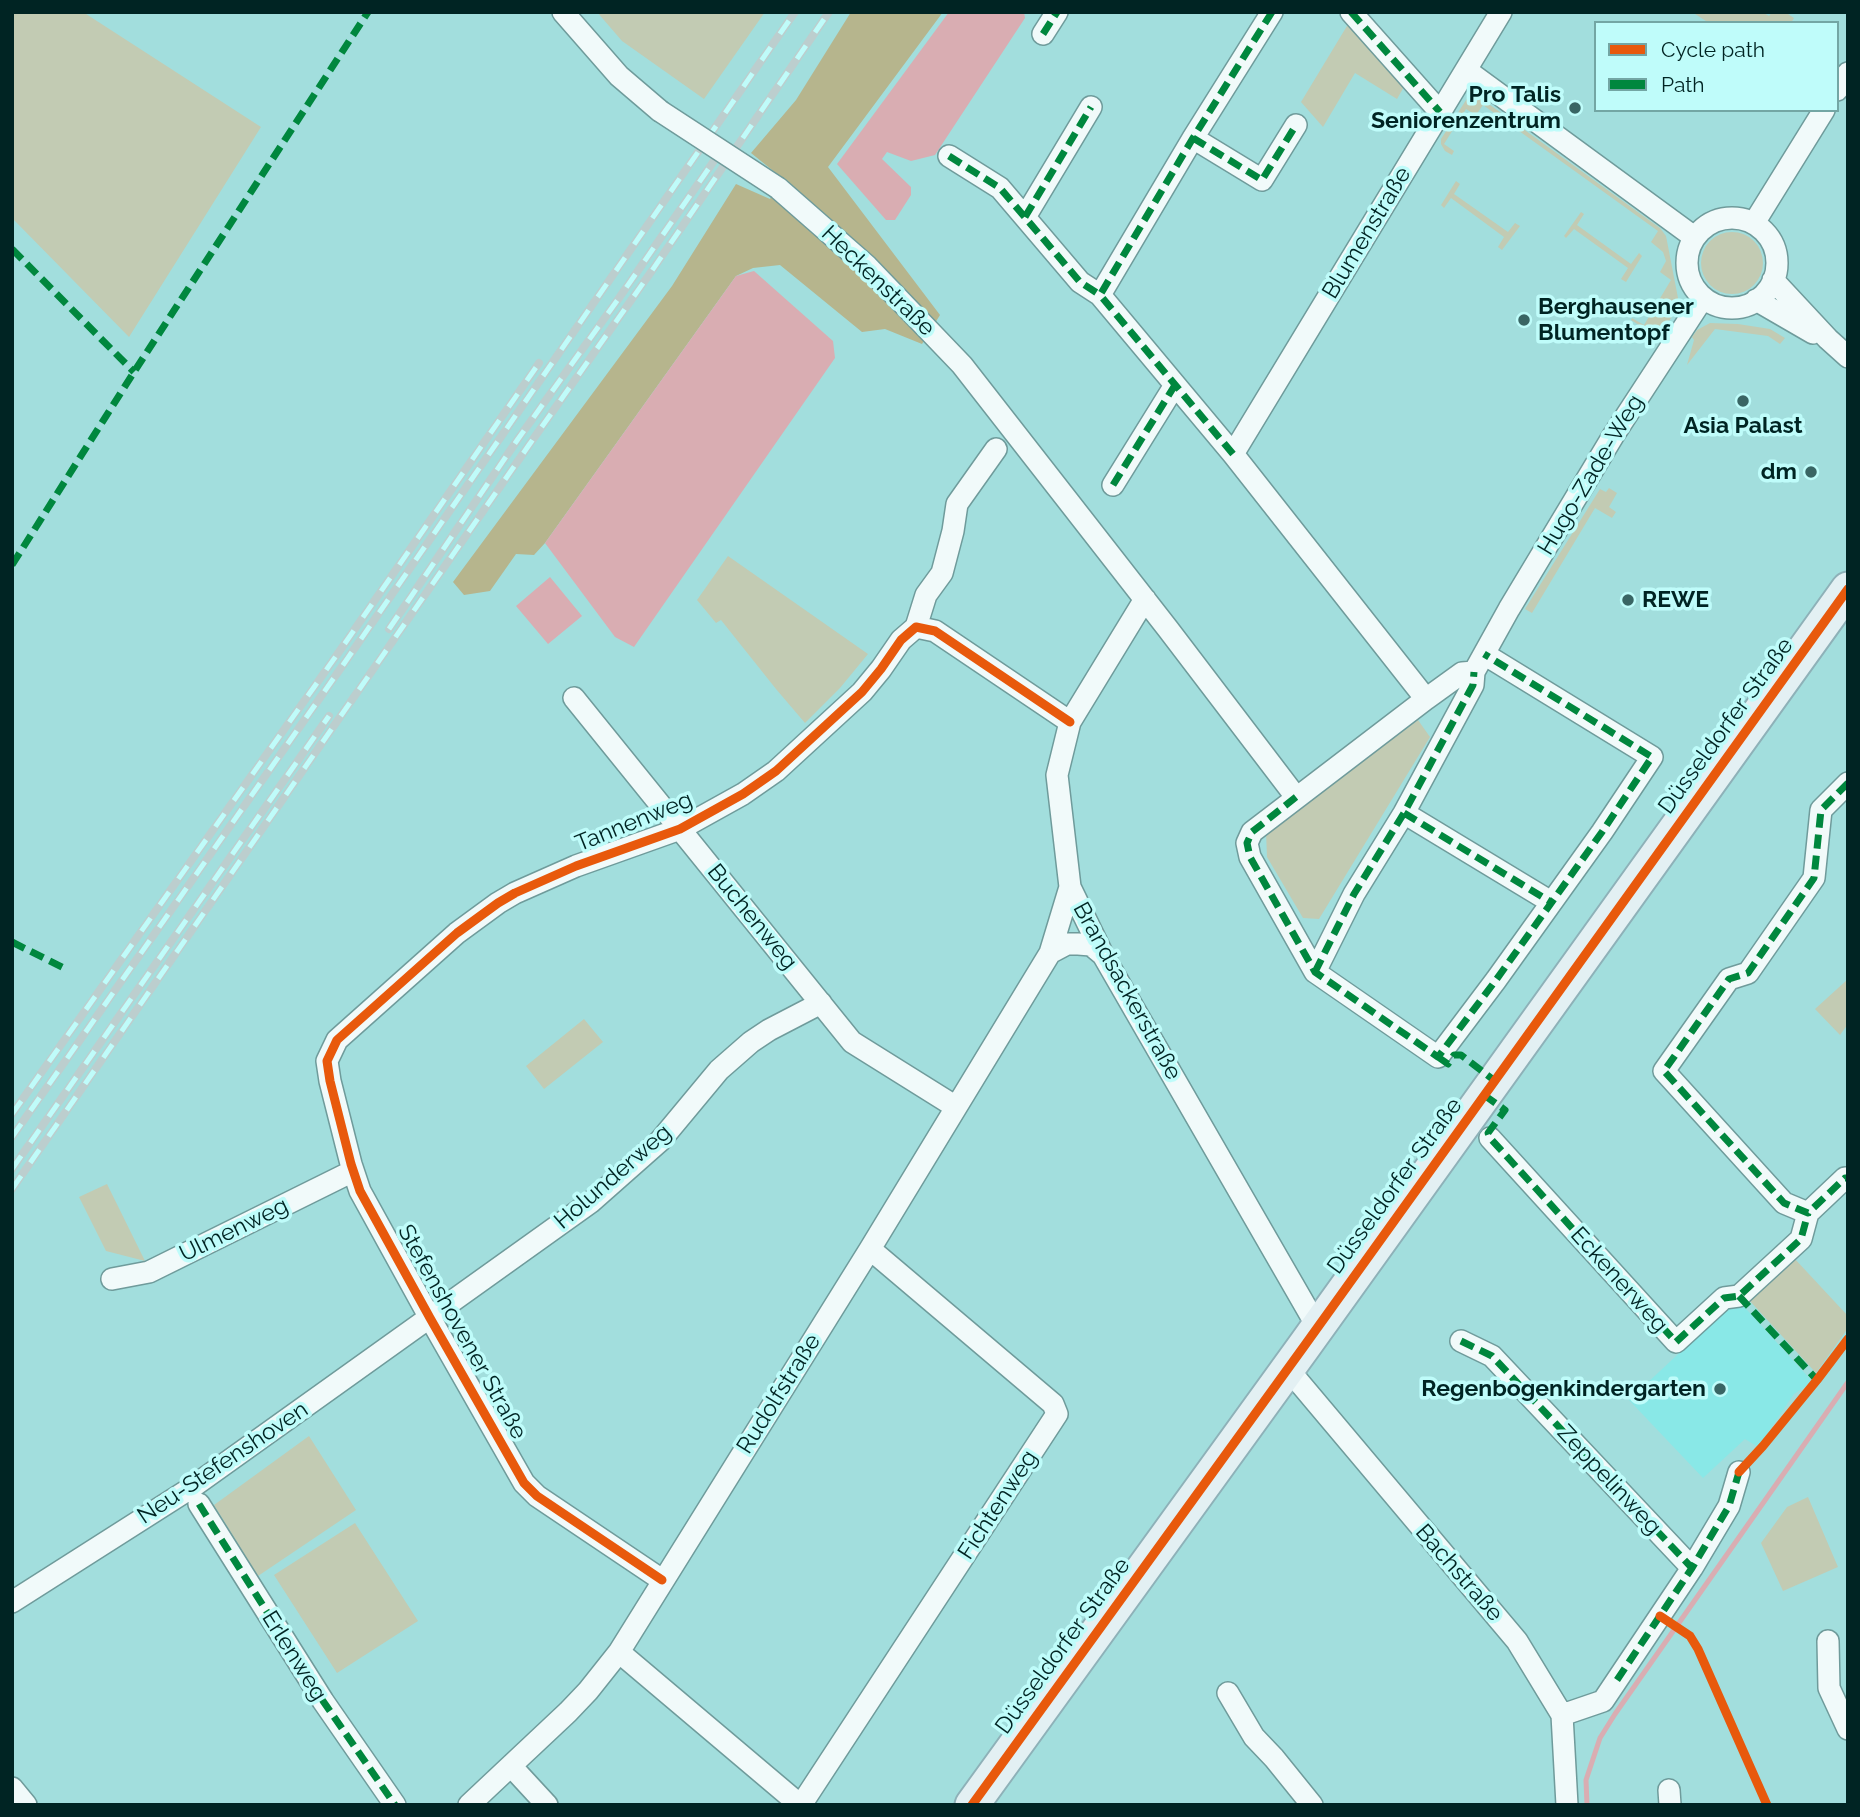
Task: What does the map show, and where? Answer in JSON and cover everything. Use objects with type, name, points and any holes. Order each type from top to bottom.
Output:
[{"type":"main road","name":"Düsseldorfer Straße","points":[[972,1805],[1848,589]]},
{"type":"street","name":"Heckenstraße","points":[[563,12],[619,76],[660,111],[778,188],[867,266],[962,365],[1145,599]]},
{"type":"street","points":[[1043,34],[1057,12]]},
{"type":"street","points":[[1100,295],[1192,138],[1272,12]]},
{"type":"street","points":[[1351,12],[1440,112]]},
{"type":"street","name":"Blumenstraße","points":[[1233,454],[1501,12]]},
{"type":"street","points":[[1466,70],[1694,237]]},
{"type":"street","points":[[1025,217],[1091,107]]},
{"type":"street","points":[[1754,223],[1824,112]]},
{"type":"street","points":[[1192,138],[1262,180],[1296,125]]},
{"type":"street","points":[[949,156],[1000,188],[1080,282],[1100,295],[1233,454],[1426,699]]},
{"type":"street","points":[[1742,218],[1754,223],[1772,242],[1776,254],[1777,267],[1767,292],[1744,306],[1730,308],[1703,298],[1688,276],[1688,249],[1694,237],[1703,227],[1715,220],[1742,218]]},
{"type":"street","points":[[1773,280],[1848,357]]},
{"type":"street","name":"Hugo-Zade-Weg","points":[[1315,972],[1354,894],[1404,813],[1473,685],[1479,663],[1613,436],[1703,298]]},
{"type":"street","points":[[1756,300],[1828,339]]},
{"type":"street","points":[[1113,485],[1175,385]]},
{"type":"street","name":"Tannenweg","points":[[337,1040],[457,933],[514,893],[576,866],[680,828],[743,794],[776,771],[862,692],[901,640],[916,627],[926,595],[942,573],[957,504],[996,449]]},
{"type":"street","points":[[1145,599],[1296,797]]},
{"type":"street","name":"Brandsackerstraße","points":[[1145,599],[1070,722],[1057,775],[1070,887],[1103,955],[1318,1328]]},
{"type":"street","points":[[916,627],[935,631],[1070,722]]},
{"type":"street","points":[[1479,663],[1652,757],[1602,832],[1438,1057],[1315,972],[1250,857],[1247,843],[1251,832],[1426,699],[1479,663]]},
{"type":"street","name":"Buchenweg","points":[[574,698],[852,1042],[956,1107]]},
{"type":"street","points":[[1848,783],[1821,810],[1814,878],[1748,973],[1729,979],[1664,1071],[1784,1203],[1808,1213],[1848,1178]]},
{"type":"street","points":[[1404,813],[1551,902]]},
{"type":"street","name":"Rudolfstraße","points":[[469,1805],[587,1692],[619,1652],[870,1249],[1050,953],[1070,887]]},
{"type":"street","points":[[1050,953],[1067,944],[1078,944],[1090,945],[1103,955]]},
{"type":"street","name":"Holunderweg","points":[[430,1318],[591,1202],[660,1141],[719,1070],[751,1042],[821,1003]]},
{"type":"street","name":"Stefenshovener Straße","points":[[337,1040],[327,1061],[330,1081],[360,1191],[524,1483],[537,1496],[662,1580]]},
{"type":"street","name":"Eckenerweg","points":[[1490,1138],[1676,1342],[1724,1298],[1740,1296],[1801,1239],[1808,1213]]},
{"type":"street","name":"Ulmenweg","points":[[112,1279],[149,1272],[353,1171]]},
{"type":"street","name":"Fichtenweg","points":[[800,1805],[1057,1414],[1053,1404],[870,1249]]},
{"type":"street","name":"Neu-Stefenshoven","points":[[12,1602],[191,1488],[430,1318]]},
{"type":"street","name":"Zeppelinweg","points":[[1461,1341],[1492,1356],[1692,1568]]},
{"type":"street","name":"Bachstraße","points":[[1288,1369],[1517,1641],[1562,1715],[1567,1805]]},
{"type":"street","points":[[1562,1715],[1603,1701],[1692,1568],[1729,1506],[1739,1472]]},
{"type":"street","name":"Erlenweg","points":[[199,1504],[323,1701],[396,1805]]},
{"type":"street","points":[[1828,1641],[1829,1688],[1848,1729]]},
{"type":"street","points":[[619,1652],[800,1805]]},
{"type":"street","points":[[1228,1693],[1254,1737],[1275,1758],[1312,1805]]},
{"type":"street","points":[[511,1766],[547,1805]]},
{"type":"street","points":[[12,1788],[26,1805]]},
{"type":"shaded area","points":[[851,12],[943,12],[828,167],[940,315],[922,344],[885,329],[862,332],[780,265],[753,268],[736,276],[545,543],[534,555],[516,554],[490,591],[464,595],[453,582],[672,286],[736,184],[770,199],[782,178],[751,153],[796,100]]},
{"type":"shaded area","points":[[949,12],[1024,12],[1025,18],[935,155],[911,161],[887,152],[882,159],[911,187],[911,195],[895,220],[886,220],[837,164]]},
{"type":"shaded area","points":[[754,271],[833,341],[835,358],[634,647],[615,637],[545,543],[736,276]]},
{"type":"shaded area","points":[[550,577],[582,616],[548,644],[516,606]]},
{"type":"shaded area","name":"Regenbogenkindergarten","points":[[1737,1299],[1811,1380],[1794,1394],[1758,1447],[1745,1439],[1703,1478],[1629,1400]]},
{"type":"green space","points":[[12,12],[83,12],[261,127],[129,337],[12,218]]},
{"type":"green space","points":[[597,12],[765,12],[704,99],[622,41]]},
{"type":"green space","points":[[1692,12],[1762,12],[1769,16],[1772,12],[1785,12],[1794,18],[1792,21],[1706,21]]},
{"type":"green space","points":[[1350,21],[1405,85],[1397,99],[1355,73],[1323,127],[1301,102]]},
{"type":"green space","points":[[1475,94],[1660,228],[1666,236],[1678,298],[1677,308],[1659,338],[1631,320],[1632,318],[1644,325],[1671,280],[1660,272],[1666,261],[1663,252],[1651,242],[1658,231],[1483,105],[1476,115],[1466,109],[1444,144],[1454,151],[1452,155],[1445,151],[1441,139],[1468,97]]},
{"type":"green space","points":[[1456,181],[1460,184],[1454,194],[1508,232],[1515,223],[1520,226],[1502,250],[1498,247],[1504,237],[1451,198],[1444,208],[1441,205]]},
{"type":"green space","points":[[1581,212],[1584,214],[1577,225],[1631,264],[1639,253],[1642,256],[1626,282],[1621,279],[1628,268],[1574,229],[1566,238],[1564,236]]},
{"type":"green space","points":[[1732,232],[1754,241],[1763,263],[1754,285],[1732,294],[1710,285],[1701,263],[1710,241]]},
{"type":"green space","points":[[1710,323],[1770,329],[1785,338],[1780,344],[1768,336],[1715,329],[1687,365],[1694,340],[1692,337],[1697,330]]},
{"type":"green space","points":[[1609,488],[1617,493],[1609,507],[1616,512],[1612,518],[1595,508],[1532,613],[1525,609],[1600,489],[1606,492]]},
{"type":"green space","points":[[728,556],[868,654],[840,688],[805,723],[721,620],[716,623],[697,600]]},
{"type":"green space","points":[[1418,720],[1430,737],[1319,919],[1303,918],[1267,857],[1266,832]]},
{"type":"green space","points":[[1848,979],[1848,1024],[1840,1035],[1815,1009]]},
{"type":"green space","points":[[584,1019],[603,1042],[544,1089],[526,1066]]},
{"type":"green space","points":[[107,1184],[145,1261],[106,1251],[79,1197]]},
{"type":"green space","points":[[1794,1258],[1848,1316],[1848,1328],[1816,1373],[1749,1300]]},
{"type":"green space","points":[[309,1436],[356,1510],[258,1576],[214,1505]]},
{"type":"green space","points":[[1808,1497],[1838,1567],[1783,1591],[1761,1543],[1787,1507]]},
{"type":"green space","points":[[355,1523],[418,1621],[337,1673],[274,1575]]},
{"type":"waterway","points":[[1587,1805],[1586,1780],[1600,1738],[1848,1382]]},
{"type":"railway","points":[[12,1137],[795,12]]},
{"type":"railway","points":[[12,1189],[829,12]]},
{"type":"railway","points":[[389,629],[518,439],[718,155]]},
{"type":"railway","points":[[12,1114],[341,649],[539,363]]},
{"type":"railway","points":[[12,1169],[329,716]]},
{"type":"marked path","points":[[12,565],[368,12]]},
{"type":"marked path","points":[[1043,34],[1057,12]]},
{"type":"marked path","points":[[1233,454],[1100,295],[1272,12]]},
{"type":"marked path","points":[[1351,12],[1440,112]]},
{"type":"marked path","points":[[1025,217],[1091,107]]},
{"type":"marked path","points":[[1193,138],[1262,180],[1296,125]]},
{"type":"marked path","points":[[949,156],[1000,188],[1080,282],[1100,295]]},
{"type":"marked path","points":[[12,249],[134,372]]},
{"type":"marked path","points":[[1113,485],[1175,385]]},
{"type":"marked path","points":[[1296,797],[1252,832],[1247,843],[1250,857],[1315,972],[1438,1057],[1602,832],[1652,757],[1484,654]]},
{"type":"marked path","points":[[1315,972],[1354,894],[1404,813],[1473,685],[1474,672]]},
{"type":"marked path","points":[[1848,783],[1821,810],[1814,878],[1748,973],[1729,979],[1664,1071],[1784,1203],[1808,1213],[1848,1178]]},
{"type":"marked path","points":[[1404,813],[1551,902]]},
{"type":"marked path","points":[[12,942],[64,968]]},
{"type":"marked path","points":[[1438,1057],[1448,1064],[1454,1055],[1461,1055],[1495,1081]]},
{"type":"marked path","points":[[1484,1095],[1505,1110],[1488,1133],[1490,1138],[1676,1342],[1724,1298],[1739,1296],[1801,1239],[1808,1213]]},
{"type":"marked path","points":[[1739,1296],[1817,1380]]},
{"type":"marked path","points":[[1461,1341],[1492,1356],[1692,1568]]},
{"type":"marked path","points":[[1617,1680],[1692,1568],[1729,1506],[1743,1467]]},
{"type":"marked path","points":[[199,1504],[323,1701],[395,1805]]},
{"type":"cycle path","points":[[972,1805],[1848,589]]},
{"type":"cycle path","points":[[662,1580],[537,1496],[524,1483],[360,1191],[327,1061],[337,1040],[457,933],[498,903],[576,866],[680,829],[743,794],[776,771],[862,692],[901,640],[916,627],[935,631],[1070,722]]},
{"type":"cycle path","points":[[1739,1472],[1848,1339]]},
{"type":"cycle path","points":[[1660,1616],[1690,1636],[1698,1649],[1767,1805]]},
{"type":"place","name":"Pro Talis Seniorenzentrum","points":[[1575,108]]},
{"type":"place","name":"Berghausener Blumentopf","points":[[1524,320]]},
{"type":"place","name":"Asia Palast","points":[[1743,401]]},
{"type":"place","name":"dm","points":[[1811,472]]},
{"type":"place","name":"REWE","points":[[1628,600]]},
{"type":"place","name":"Regenbogenkindergarten","points":[[1720,1389]]}]
